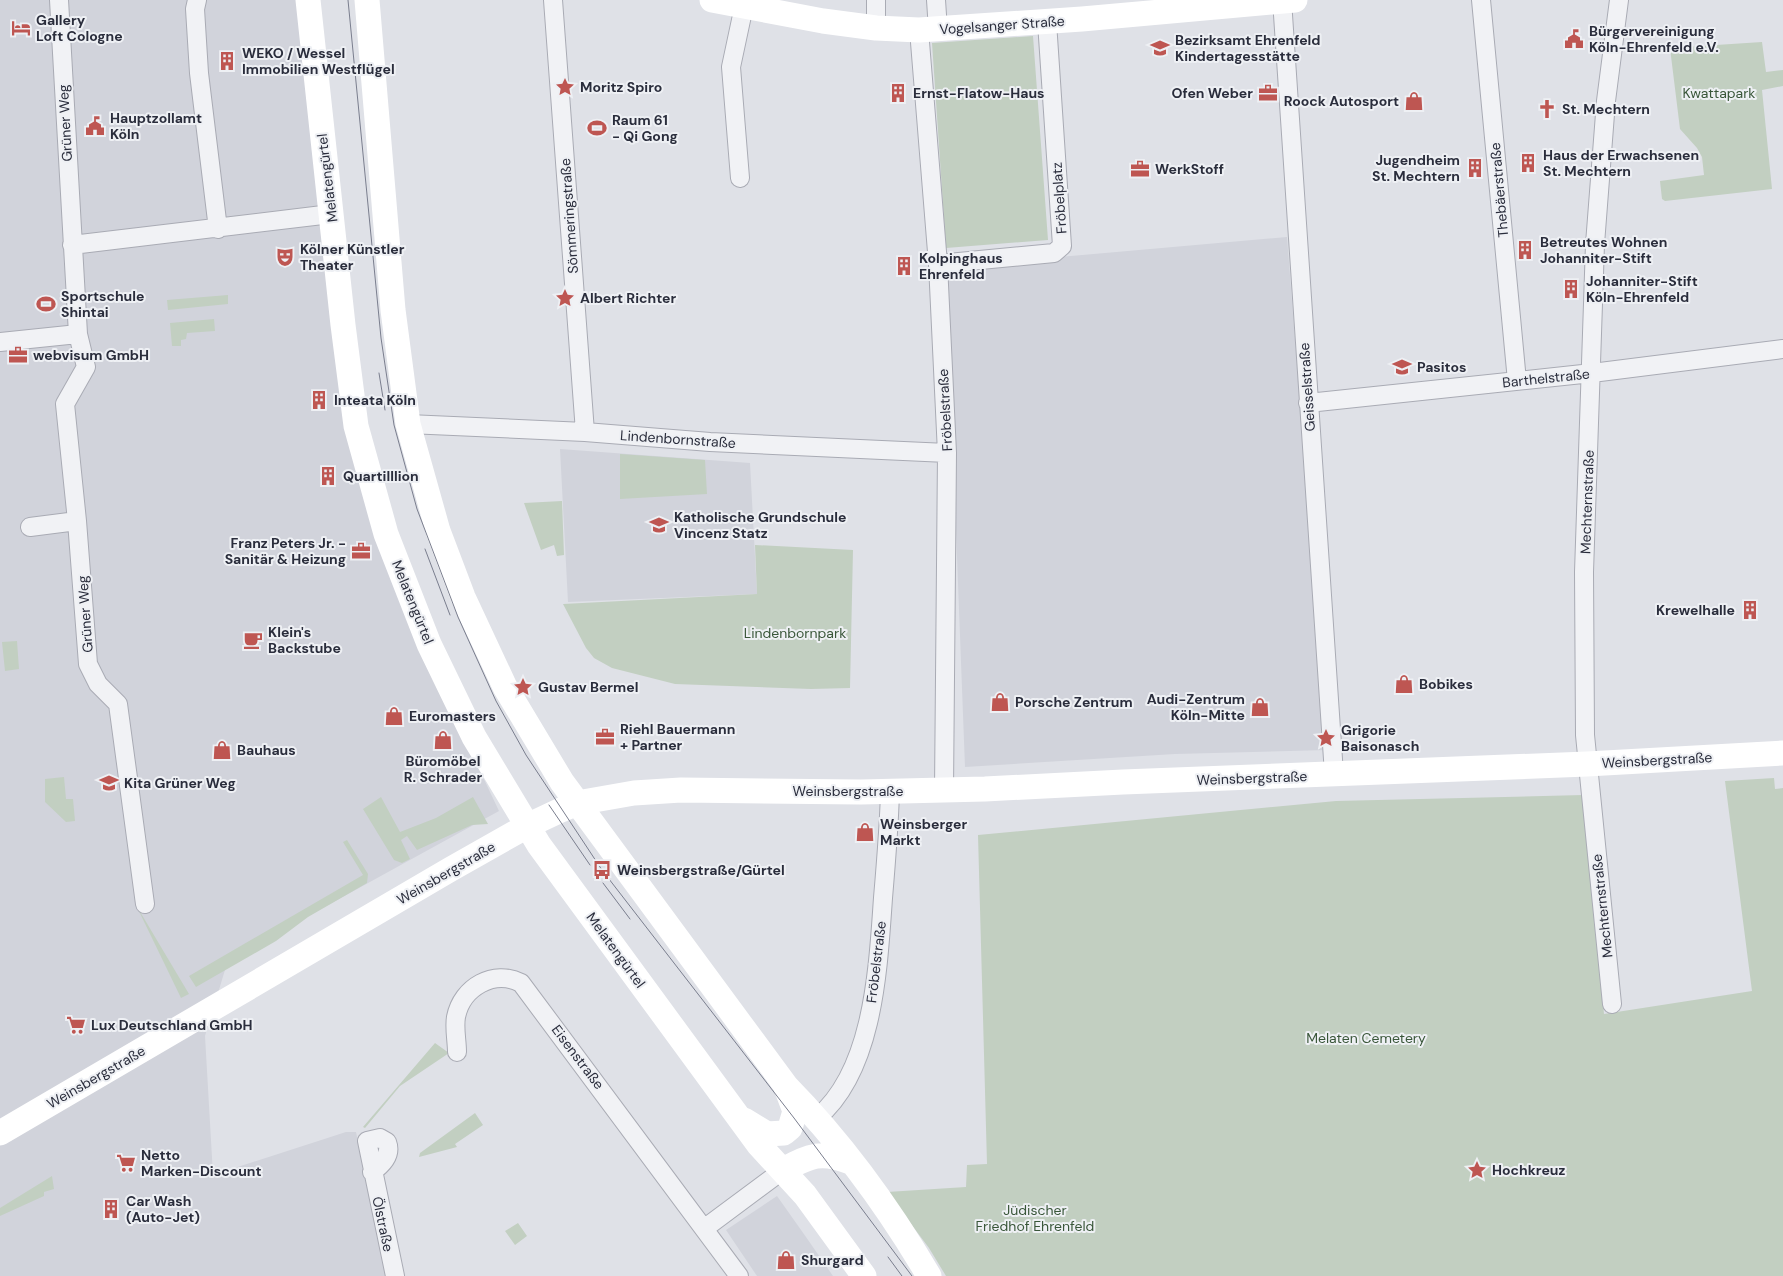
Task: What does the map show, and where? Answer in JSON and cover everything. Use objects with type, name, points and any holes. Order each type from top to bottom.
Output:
[{"type":"main road","name":"Melatengürtel","points":[[308,0],[356,426],[386,534],[429,644],[474,737],[527,826],[548,857],[760,1145],[805,1195],[864,1276]]},
{"type":"main road","name":"Melatengürtel","points":[[367,0],[393,310],[408,424],[438,531],[463,597],[518,713],[576,803],[786,1086],[818,1118],[875,1195],[930,1276]]},
{"type":"main road","name":"Vogelsanger Straße","points":[[715,0],[876,28],[928,30],[1047,22],[1106,9],[1286,0]]},
{"type":"main road","name":"Weinsbergstraße","points":[[0,1133],[527,826],[576,803],[634,793],[681,790],[890,792],[1587,764],[1783,753]]},
{"type":"main road","name":"Melatengürtel","points":[[740,1118],[767,1134],[784,1133],[790,1128],[795,1112],[786,1086]]},
{"type":"main road","points":[[783,1170],[806,1158],[821,1154],[850,1162]]},
{"type":"street","name":"Grüner Weg","points":[[59,0],[78,334],[86,367],[65,404],[77,521],[88,664],[98,684],[118,704],[145,904]]},
{"type":"street","points":[[197,0],[195,9],[200,73],[218,229]]},
{"type":"street","name":"Sömmeringstraße","points":[[553,0],[585,432]]},
{"type":"street","points":[[876,0],[876,28]]},
{"type":"street","name":"Fröbelstraße","points":[[936,0],[928,30],[947,453],[944,790]]},
{"type":"street","name":"Geisselstraße","points":[[1286,0],[1308,403],[1334,774]]},
{"type":"street","name":"Thebäerstraße","points":[[1481,0],[1517,381]]},
{"type":"street","name":"Mechternstraße","points":[[1612,1004],[1587,764],[1584,572],[1592,373],[1591,320],[1596,235],[1606,101],[1619,0]]},
{"type":"street","points":[[740,178],[731,67],[744,6]]},
{"type":"street","name":"Fröbelplatz","points":[[938,264],[1054,253],[1062,246],[1047,22]]},
{"type":"street","points":[[72,245],[331,214]]},
{"type":"street","points":[[0,342],[78,334]]},
{"type":"street","name":"Barthelstraße","points":[[1308,403],[1592,373],[1783,349]]},
{"type":"street","name":"Lindenbornstraße","points":[[408,424],[585,432],[710,442],[947,453]]},
{"type":"street","points":[[30,527],[77,521]]},
{"type":"street","name":"Fröbelstraße","points":[[818,1118],[834,1104],[852,1069],[866,1032],[877,985],[890,792]]},
{"type":"street","name":"Eisenstraße","points":[[457,1052],[456,1016],[468,995],[492,978],[511,978],[521,983],[740,1276]]},
{"type":"street","points":[[705,1228],[783,1170]]},
{"type":"street","name":"Ölstraße","points":[[372,1172],[394,1276]]},
{"type":"shaded area","points":[[0,0],[302,0],[346,414],[401,604],[499,811],[228,960],[205,1036],[213,1175],[346,1132],[356,1132],[386,1276],[0,1276]]},
{"type":"shaded area","points":[[1287,237],[1327,750],[1175,754],[965,767],[946,267]]},
{"type":"shaded area","name":"Katholische Grundschule Vincenz Statz","points":[[560,449],[750,463],[757,594],[568,602]]},
{"type":"shaded area","points":[[777,1196],[833,1276],[757,1276],[726,1230]]},
{"type":"green space","points":[[1033,36],[1048,240],[946,248],[932,43]]},
{"type":"green space","name":"Kwattapark","points":[[1762,42],[1766,72],[1783,70],[1783,86],[1762,90],[1772,189],[1665,201],[1662,199],[1660,181],[1704,175],[1702,157],[1697,148],[1680,129],[1670,48]]},
{"type":"green space","points":[[228,295],[228,304],[168,310],[167,300]]},
{"type":"green space","points":[[214,319],[215,331],[187,333],[186,339],[181,340],[181,346],[172,346],[170,323]]},
{"type":"green space","points":[[620,454],[705,460],[707,494],[620,499]]},
{"type":"green space","points":[[562,501],[564,555],[557,556],[554,545],[541,550],[524,503]]},
{"type":"green space","name":"Lindenbornpark","points":[[755,545],[853,550],[850,688],[811,689],[675,684],[612,668],[594,658],[586,648],[563,604],[757,594]]},
{"type":"green space","points":[[17,641],[19,669],[5,671],[2,642]]},
{"type":"green space","points":[[64,777],[66,799],[73,799],[75,821],[66,822],[45,802],[45,779]]},
{"type":"green space","name":"Melaten Cemetery","points":[[1774,778],[1775,789],[1783,788],[1783,1276],[946,1276],[929,1248],[887,1192],[966,1187],[967,1165],[987,1164],[978,835],[1336,801],[1583,795],[1604,1014],[1752,991],[1725,781]]},
{"type":"green space","points":[[381,797],[400,832],[436,818],[473,797],[488,824],[472,825],[417,850],[407,836],[401,840],[410,859],[402,863],[394,860],[363,809]]},
{"type":"green space","points":[[347,840],[368,874],[367,883],[308,917],[276,941],[196,987],[189,976],[363,875],[343,842]]},
{"type":"green space","points":[[136,905],[189,994],[181,998]]},
{"type":"green space","points":[[435,1043],[449,1053],[400,1086],[365,1128],[363,1127]]},
{"type":"green space","points":[[475,1113],[483,1125],[455,1144],[457,1147],[419,1157],[420,1153]]},
{"type":"green space","points":[[52,1176],[54,1189],[44,1192],[44,1196],[0,1216],[0,1208]]},
{"type":"green space","points":[[518,1223],[527,1236],[515,1245],[505,1231]]},
{"type":"tram line","points":[[348,0],[381,338],[394,425],[417,509],[458,617],[496,701],[526,755],[602,870],[794,1118],[912,1276]]},
{"type":"tram line","points":[[379,373],[385,410]]},
{"type":"tram line","points":[[425,549],[450,615]]},
{"type":"tram line","points":[[549,805],[590,865]]},
{"type":"tram line","points":[[603,883],[630,919]]},
{"type":"tram line","points":[[888,1257],[902,1276]]},
{"type":"place","name":"Gallery Loft Cologne","points":[[21,28]]},
{"type":"place","name":"Bürgervereinigung Köln-Ehrenfeld e.V.","points":[[1574,39]]},
{"type":"place","name":"Bezirksamt Ehrenfeld Kindertagesstätte","points":[[1160,48]]},
{"type":"place","name":"WEKO / Wessel Immobilien Westflügel","points":[[227,61]]},
{"type":"place","name":"Moritz Spiro","points":[[565,87]]},
{"type":"place","name":"Ernst-Flatow-Haus","points":[[898,93]]},
{"type":"place","name":"Ofen Weber","points":[[1268,93]]},
{"type":"place","name":"Roock Autosport","points":[[1414,101]]},
{"type":"place","name":"St. Mechtern","points":[[1547,109]]},
{"type":"place","name":"Hauptzollamt Köln","points":[[95,126]]},
{"type":"place","name":"Raum 61 - Qi Gong","points":[[597,128]]},
{"type":"place","name":"Haus der Erwachsenen St. Mechtern","points":[[1528,163]]},
{"type":"place","name":"Jugendheim St. Mechtern","points":[[1475,168]]},
{"type":"place","name":"WerkStoff","points":[[1140,169]]},
{"type":"place","name":"Betreutes Wohnen Johanniter-Stift","points":[[1525,250]]},
{"type":"place","name":"Kölner Künstler Theater","points":[[285,257]]},
{"type":"place","name":"Kolpinghaus Ehrenfeld","points":[[904,266]]},
{"type":"place","name":"Johanniter-Stift Köln-Ehrenfeld","points":[[1571,289]]},
{"type":"place","name":"Albert Richter","points":[[565,298]]},
{"type":"place","name":"Sportschule Shintai","points":[[46,304]]},
{"type":"place","name":"webvisum GmbH","points":[[18,355]]},
{"type":"place","name":"Pasitos","points":[[1402,367]]},
{"type":"place","name":"Inteata Köln","points":[[319,400]]},
{"type":"place","name":"Quartilllion","points":[[328,476]]},
{"type":"place","name":"Katholische Grundschule Vincenz Statz","points":[[659,525]]},
{"type":"place","name":"Franz Peters Jr. - Sanitär & Heizung","points":[[361,551]]},
{"type":"place","name":"Krewelhalle","points":[[1750,610]]},
{"type":"place","name":"Klein's Backstube","points":[[253,640]]},
{"type":"place","name":"Bobikes","points":[[1404,684]]},
{"type":"place","name":"Gustav Bermel","points":[[523,687]]},
{"type":"place","name":"Porsche Zentrum","points":[[1000,702]]},
{"type":"place","name":"Audi-Zentrum Köln-Mitte","points":[[1260,707]]},
{"type":"place","name":"Euromasters","points":[[394,716]]},
{"type":"place","name":"Riehl Bauermann + Partner","points":[[605,737]]},
{"type":"place","name":"Grigorie Baisonasch","points":[[1326,738]]},
{"type":"place","name":"Büromöbel R. Schrader","points":[[443,740]]},
{"type":"place","name":"Bauhaus","points":[[222,750]]},
{"type":"place","name":"Kita Grüner Weg","points":[[109,783]]},
{"type":"place","name":"Weinsberger Markt","points":[[865,832]]},
{"type":"place","name":"Weinsbergstraße/Gürtel","points":[[602,870]]},
{"type":"place","name":"Lux Deutschland GmbH","points":[[76,1025]]},
{"type":"place","name":"Netto Marken-Discount","points":[[126,1163]]},
{"type":"place","name":"Hochkreuz","points":[[1477,1170]]},
{"type":"place","name":"Car Wash (Auto-Jet)","points":[[111,1209]]},
{"type":"place","name":"Shurgard","points":[[786,1260]]},
{"type":"park label","name":"Jüdischer Friedhof Ehrenfeld","points":[[1035,1218]]}]
